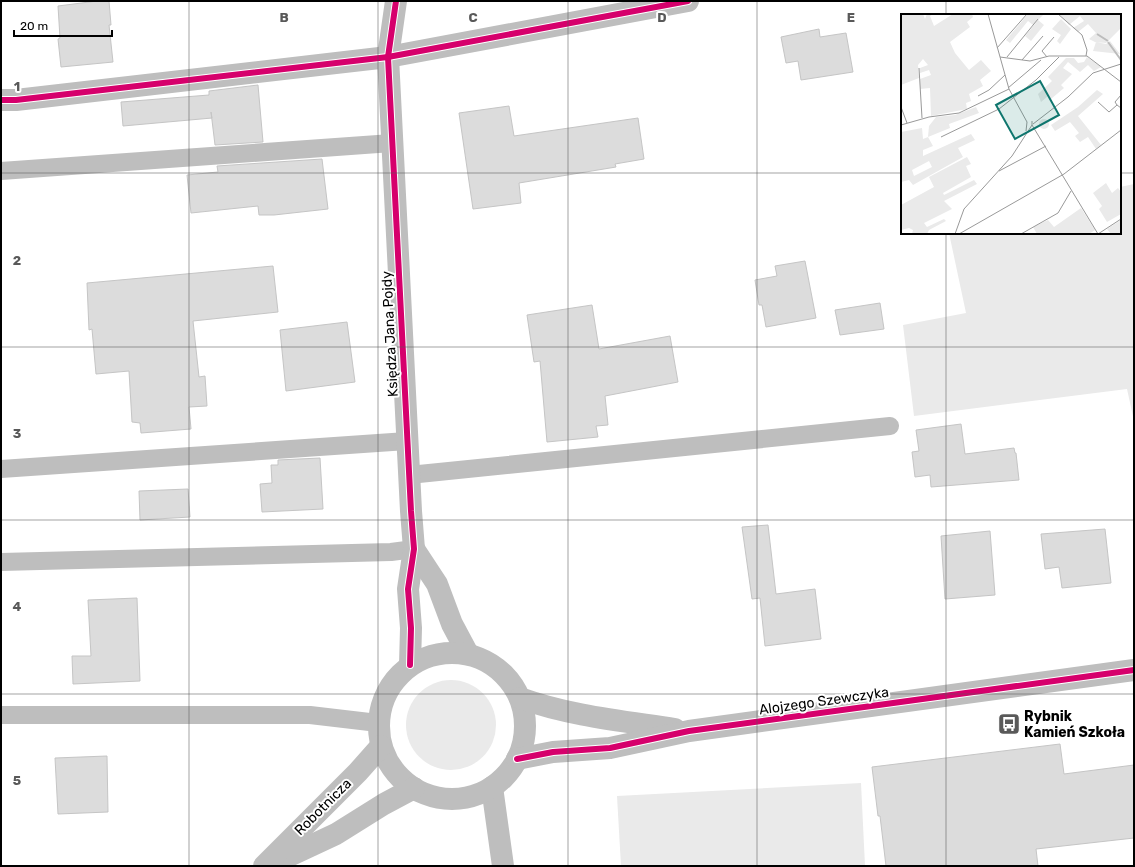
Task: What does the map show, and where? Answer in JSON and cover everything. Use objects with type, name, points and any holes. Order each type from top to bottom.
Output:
[{"type":"street","name":"Księdza Jana Pojdy","points":[[396,1],[388,57],[410,511],[414,549],[408,589],[411,628],[410,665]]},
{"type":"street","points":[[1,100],[16,100],[388,57],[688,1]]},
{"type":"street","name":"Księdza Jana Pojdy","points":[[414,549],[437,584],[452,624],[468,654]]},
{"type":"street","points":[[453,652],[468,654],[484,660],[499,670],[511,683],[520,698],[523,710],[525,722],[523,741],[517,758],[507,774],[492,787],[474,796],[453,799],[433,796],[423,793],[403,780],[393,770],[386,759],[381,746],[378,723],[383,701],[393,680],[410,665],[423,658],[438,654],[453,652]]},
{"type":"street","name":"Alojzego Szewczyka","points":[[517,758],[552,752],[610,748],[689,731],[1134,670]]},
{"type":"street","name":"Alojzego Szewczyka","points":[[520,698],[554,710],[689,731]]},
{"type":"street","name":"Robotnicza","points":[[264,866],[358,772],[381,746]]},
{"type":"street","points":[[492,787],[503,866]]},
{"type":"street","name":"Robotnicza","points":[[268,866],[336,834],[384,804],[414,788]]},
{"type":"lane","points":[[1,171],[392,143]]},
{"type":"lane","points":[[409,475],[890,426]]},
{"type":"lane","points":[[1,468],[407,441]]},
{"type":"lane","points":[[1,562],[391,552],[414,549]]},
{"type":"lane","points":[[1,715],[310,715],[378,723]]},
{"type":"shaded area","points":[[1134,184],[1134,421],[1127,389],[914,416],[903,325],[966,313],[949,234],[1121,234],[1121,187]]},
{"type":"shaded area","points":[[451,680],[468,684],[483,693],[492,708],[496,725],[492,742],[483,757],[468,766],[451,770],[434,766],[419,757],[410,742],[406,725],[410,708],[419,693],[434,684]]},
{"type":"shaded area","points":[[861,783],[865,866],[621,866],[617,796]]},
{"type":"building","points":[[109,1],[111,25],[109,25],[113,62],[61,67],[58,39],[60,38],[58,6]]},
{"type":"building","points":[[819,29],[820,37],[846,33],[853,72],[801,80],[798,61],[786,63],[781,37]]},
{"type":"building","points":[[258,85],[263,142],[215,145],[212,118],[123,126],[121,102],[209,95],[209,91]]},
{"type":"building","points":[[509,106],[514,136],[638,118],[644,159],[615,164],[616,167],[519,183],[521,203],[473,209],[459,113]]},
{"type":"building","points":[[322,159],[328,209],[274,215],[259,215],[258,206],[191,213],[187,175],[218,172],[217,166]]},
{"type":"building","points":[[805,261],[816,318],[766,327],[762,305],[759,305],[755,280],[777,276],[775,266]]},
{"type":"building","points":[[273,266],[278,312],[193,321],[199,377],[205,376],[207,406],[189,407],[191,429],[141,433],[140,423],[132,422],[129,371],[96,374],[92,329],[89,330],[87,283]]},
{"type":"building","points":[[880,303],[884,329],[840,335],[835,310]]},
{"type":"building","points":[[592,305],[599,349],[670,336],[678,382],[605,396],[608,425],[596,426],[598,437],[547,442],[540,361],[534,362],[527,315]]},
{"type":"building","points":[[347,322],[355,382],[286,391],[280,330]]},
{"type":"building","points":[[961,424],[965,454],[1014,448],[1016,453],[1019,480],[931,487],[930,475],[915,477],[912,452],[919,451],[916,430]]},
{"type":"building","points":[[320,458],[323,509],[262,512],[260,484],[272,483],[271,465],[278,465],[278,460]]},
{"type":"building","points":[[188,489],[190,517],[140,520],[139,491]]},
{"type":"building","points":[[768,525],[776,594],[815,589],[821,639],[765,646],[760,598],[752,599],[742,527]]},
{"type":"building","points":[[1105,529],[1111,583],[1062,588],[1059,567],[1045,569],[1041,534]]},
{"type":"building","points":[[990,531],[995,595],[945,599],[941,536]]},
{"type":"building","points":[[137,598],[140,681],[73,684],[72,656],[91,656],[88,600]]},
{"type":"building","points":[[1060,744],[1064,774],[1134,765],[1134,838],[1036,849],[1038,866],[886,866],[872,767]]},
{"type":"building","points":[[107,756],[108,812],[58,814],[55,758]]},
{"type":"cycle path","points":[[396,1],[388,57],[414,549],[408,589],[411,628],[410,665]]},
{"type":"cycle path","points":[[1,100],[16,100],[388,57],[688,1]]},
{"type":"cycle path","points":[[517,759],[553,752],[610,748],[689,731],[1134,670]]},
{"type":"place","name":"Rybnik Kamień Szkoła","points":[[1009,724]]}]
